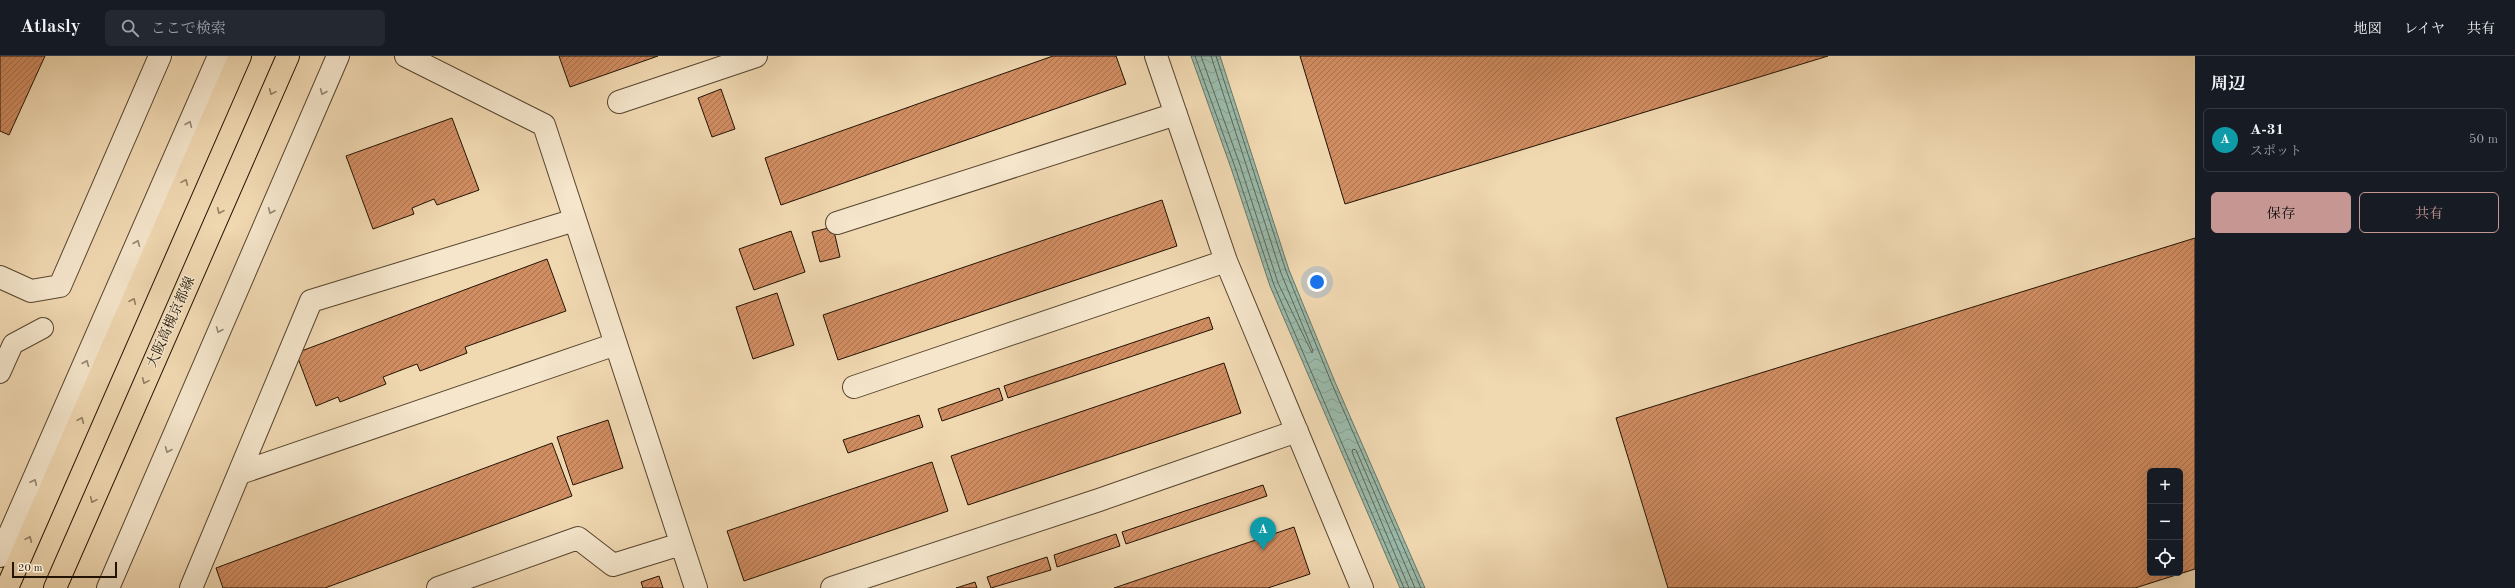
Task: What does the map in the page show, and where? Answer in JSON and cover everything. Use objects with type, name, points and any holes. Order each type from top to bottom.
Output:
[{"type":"main road","points":[[7,588],[240,56]]},
{"type":"main road","name":"大阪高槻京都線","points":[[55,588],[288,56]]},
{"type":"street","points":[[0,276],[31,291],[60,286],[160,56]]},
{"type":"street","points":[[0,556],[219,56]]},
{"type":"street","points":[[108,588],[338,56]]},
{"type":"street","points":[[406,56],[544,125],[696,588]]},
{"type":"street","points":[[619,102],[756,56]]},
{"type":"street","points":[[1156,56],[1226,261],[1362,588]]},
{"type":"street","points":[[837,223],[1176,114]]},
{"type":"street","points":[[191,588],[311,301],[575,220]]},
{"type":"street","points":[[854,387],[1226,261]]},
{"type":"street","points":[[240,473],[616,344]]},
{"type":"street","points":[[832,588],[1099,500],[1297,431]]},
{"type":"street","points":[[438,588],[578,538],[613,565],[681,544]]},
{"type":"lane","points":[[0,373],[13,344],[43,328]]},
{"type":"water","points":[[1191,56],[1220,56],[1289,270],[1335,382],[1425,588],[1400,588],[1270,286],[1231,168]]},
{"type":"building","points":[[0,56],[45,56],[9,135],[0,131]]},
{"type":"building","points":[[559,56],[658,56],[570,87]]},
{"type":"building","points":[[1053,56],[1116,56],[1126,84],[781,205],[765,158]]},
{"type":"building","points":[[1300,56],[1828,56],[1345,204]]},
{"type":"building","points":[[721,89],[735,129],[712,137],[698,98]]},
{"type":"building","points":[[452,118],[479,190],[437,205],[434,199],[412,208],[414,214],[373,229],[346,156]]},
{"type":"building","points":[[1162,200],[1177,246],[838,360],[823,315]]},
{"type":"building","points":[[833,227],[840,257],[820,262],[812,232]]},
{"type":"building","points":[[791,231],[805,272],[754,290],[739,249]]},
{"type":"building","points":[[2195,238],[2195,569],[2183,573],[2183,468],[2147,468],[2147,576],[2173,576],[2135,588],[1668,588],[1616,418]]},
{"type":"building","points":[[547,259],[566,311],[465,347],[467,353],[420,371],[417,364],[383,377],[386,384],[340,402],[338,397],[316,406],[296,353]]},
{"type":"building","points":[[777,293],[794,345],[753,359],[736,307]]},
{"type":"building","points":[[1209,317],[1213,329],[1008,398],[1004,386]]},
{"type":"building","points":[[1224,363],[1241,413],[968,505],[951,456]]},
{"type":"building","points":[[999,388],[1003,400],[942,421],[938,409]]},
{"type":"building","points":[[919,415],[923,427],[848,453],[843,440]]},
{"type":"building","points":[[608,420],[623,468],[573,485],[557,437]]},
{"type":"building","points":[[552,443],[572,496],[325,588],[223,588],[216,568]]},
{"type":"building","points":[[932,462],[948,511],[744,581],[727,531]]},
{"type":"building","points":[[1263,485],[1267,496],[1126,544],[1122,532]]},
{"type":"building","points":[[1294,527],[1310,574],[1268,588],[1114,588]]},
{"type":"building","points":[[1116,534],[1120,546],[1057,567],[1054,555]]},
{"type":"building","points":[[1047,557],[1051,570],[991,588],[987,577]]},
{"type":"building","points":[[659,576],[663,588],[643,588],[641,582]]},
{"type":"building","points":[[975,582],[977,588],[956,588]]},
{"type":"place","name":"A-31","points":[[1263,550]]}]
